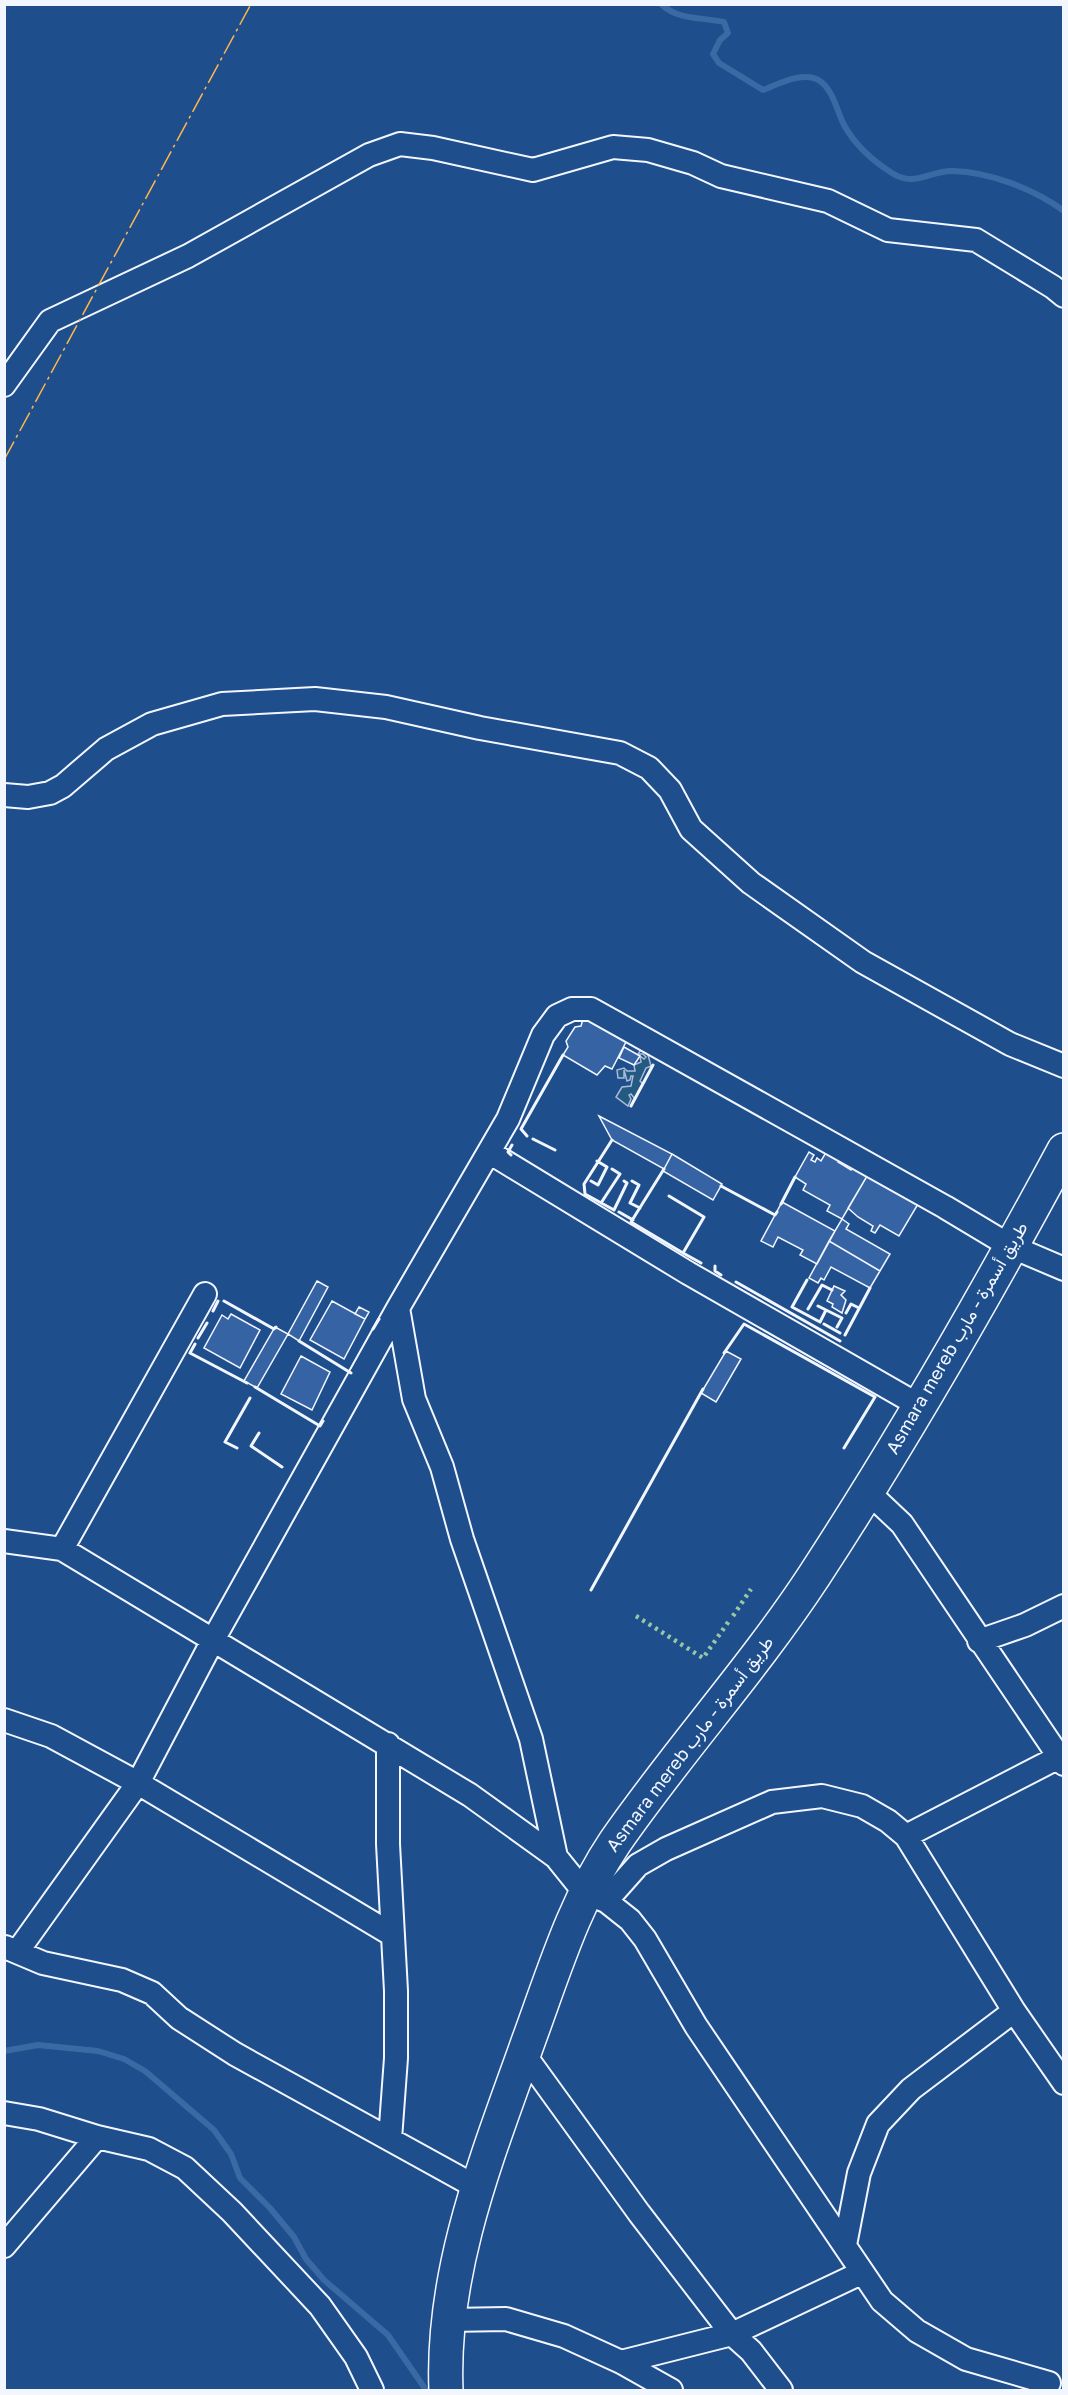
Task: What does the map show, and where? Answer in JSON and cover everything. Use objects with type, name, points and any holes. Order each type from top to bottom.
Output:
[{"type":"highway","name":"Asmara mereb طريق أسمرة - مارب","points":[[446,2385],[448,2320],[462,2238],[557,1962],[595,1897],[615,1843],[811,1580],[920,1406],[1064,1149]]},
{"type":"street","points":[[4,385],[50,321],[188,256],[369,155],[400,144],[433,148],[533,170],[613,147],[648,150],[693,163],[721,176],[828,201],[888,230],[976,240],[1064,297]]},
{"type":"street","points":[[4,795],[28,797],[50,793],[63,786],[106,749],[152,724],[222,704],[315,699],[386,707],[480,728],[620,753],[649,768],[670,790],[691,829],[751,884],[863,962],[1010,1044],[1064,1066]]},
{"type":"street","points":[[4,789],[28,797]]},
{"type":"street","points":[[478,2188],[235,2054],[179,2018],[152,1993],[122,1980],[43,1963],[11,1950],[138,1783],[213,1640],[398,1308],[508,1119],[543,1035],[557,1016],[572,1009],[591,1010],[1010,1246],[1064,1269]]},
{"type":"street","points":[[489,1152],[603,1219],[688,1273],[920,1406]]},
{"type":"street","points":[[62,1549],[205,1294]]},
{"type":"street","points":[[398,1308],[414,1399],[442,1467],[462,1539],[531,1739],[556,1857]]},
{"type":"street","points":[[867,1491],[902,1524],[1061,1761],[906,1836]]},
{"type":"street","points":[[4,1541],[62,1549],[470,1795],[556,1857],[595,1897],[630,1920],[645,1939],[696,2026],[882,2301],[917,2331],[966,2359],[1050,2382]]},
{"type":"street","points":[[979,1641],[1025,1625],[1064,1606]]},
{"type":"street","points":[[4,1720],[51,1736],[138,1783],[391,1934]]},
{"type":"street","points":[[388,1744],[388,1844],[391,1934],[396,1991],[396,2058],[390,2139]]},
{"type":"street","points":[[595,1897],[638,1865],[666,1849],[772,1802],[822,1796],[862,1806],[888,1821],[906,1836],[1014,2011],[1064,2083]]},
{"type":"street","points":[[845,2245],[858,2173],[878,2124],[911,2089],[1014,2011]]},
{"type":"street","points":[[524,2054],[639,2213],[732,2334],[751,2351],[781,2391]]},
{"type":"street","points":[[4,2113],[39,2119],[97,2137],[149,2149],[185,2168],[232,2212],[320,2306],[356,2357],[372,2391]]},
{"type":"street","points":[[4,2246],[97,2137]]},
{"type":"street","points":[[621,2362],[732,2334],[861,2273]]},
{"type":"street","points":[[448,2320],[506,2319],[564,2336],[621,2362],[671,2391]]},
{"type":"shaded area","points":[[642,1048],[647,1051],[651,1066],[646,1068],[640,1081],[643,1084],[635,1099],[631,1094],[629,1095],[631,1099],[628,1106],[616,1097],[622,1087],[631,1086],[633,1076],[627,1081],[624,1070],[624,1078],[618,1078],[617,1070],[624,1068],[627,1071],[635,1071],[634,1065],[641,1062],[640,1056],[644,1059],[646,1057],[638,1054]]},
{"type":"building","points":[[583,1019],[621,1032],[627,1040],[612,1069],[605,1066],[597,1075],[563,1055],[568,1047],[566,1041],[575,1027],[581,1026]]},
{"type":"building","points":[[624,1047],[640,1056],[634,1065],[619,1058]]},
{"type":"building","points":[[599,1116],[672,1154],[664,1169],[612,1140]]},
{"type":"building","points":[[828,1149],[841,1157],[838,1162],[851,1170],[855,1163],[870,1171],[842,1219],[827,1211],[830,1205],[803,1190],[806,1184],[795,1177],[809,1152],[814,1155],[811,1160],[815,1162],[817,1158],[821,1161]]},
{"type":"building","points":[[672,1154],[722,1184],[713,1200],[663,1171]]},
{"type":"building","points":[[870,1171],[921,1199],[899,1236],[880,1225],[875,1233],[871,1231],[873,1226],[848,1208]]},
{"type":"building","points":[[782,1202],[835,1231],[817,1264],[800,1255],[803,1250],[778,1237],[773,1247],[761,1241]]},
{"type":"building","points":[[842,1219],[849,1224],[846,1229],[890,1254],[880,1271],[829,1241]]},
{"type":"building","points":[[829,1241],[880,1271],[870,1288],[831,1267],[824,1280],[821,1278],[818,1283],[809,1278]]},
{"type":"building","points":[[317,1281],[328,1287],[299,1341],[288,1334]]},
{"type":"building","points":[[834,1286],[845,1291],[841,1295],[846,1300],[842,1313],[827,1301]]},
{"type":"building","points":[[332,1301],[365,1319],[344,1359],[310,1340]]},
{"type":"building","points":[[359,1307],[369,1312],[365,1319],[355,1314]]},
{"type":"building","points":[[231,1314],[260,1330],[240,1368],[204,1348],[222,1315],[228,1319]]},
{"type":"building","points":[[275,1327],[288,1334],[257,1388],[244,1381]]},
{"type":"building","points":[[726,1351],[741,1359],[716,1402],[701,1393]]},
{"type":"building","points":[[301,1356],[330,1372],[312,1410],[281,1394]]},
{"type":"waterway","points":[[661,4],[683,16],[724,22],[728,33],[720,40],[713,54],[719,63],[763,90],[799,77],[814,78],[820,81],[831,95],[853,139],[865,152],[892,173],[908,179],[945,171],[967,172],[996,178],[1025,189],[1064,211]]},
{"type":"waterway","points":[[4,2051],[38,2045],[98,2051],[124,2059],[145,2071],[214,2130],[231,2154],[240,2178],[270,2208],[294,2237],[306,2259],[324,2280],[388,2335],[426,2390]]},
{"type":"hedge","points":[[733,1616],[751,1589]]},
{"type":"hedge","points":[[636,1616],[703,1658],[729,1621]]},
{"type":"wall","points":[[527,1136],[521,1129],[563,1055]]},
{"type":"wall","points":[[631,1106],[653,1065]]},
{"type":"wall","points":[[533,1139],[555,1150]]},
{"type":"wall","points":[[612,1140],[584,1184],[585,1194],[614,1210],[627,1183],[624,1181]]},
{"type":"wall","points":[[511,1155],[508,1152],[512,1145]]},
{"type":"wall","points":[[591,1181],[598,1185],[607,1167],[597,1161]]},
{"type":"wall","points":[[601,1203],[620,1174],[612,1169]]},
{"type":"wall","points":[[664,1169],[631,1222],[683,1253],[704,1217],[669,1196]]},
{"type":"wall","points":[[781,1204],[795,1177]]},
{"type":"wall","points":[[632,1181],[639,1185],[630,1203],[640,1208]]},
{"type":"wall","points":[[721,1186],[775,1215],[777,1212]]},
{"type":"wall","points":[[619,1212],[633,1220]]},
{"type":"wall","points":[[683,1253],[701,1263]]},
{"type":"wall","points":[[715,1266],[715,1271],[721,1275]]},
{"type":"wall","points":[[807,1280],[792,1307],[820,1322],[826,1310],[818,1306]]},
{"type":"wall","points":[[736,1282],[840,1341]]},
{"type":"wall","points":[[808,1309],[822,1285],[832,1290]]},
{"type":"wall","points":[[845,1335],[870,1288]]},
{"type":"wall","points":[[213,1311],[218,1301]]},
{"type":"wall","points":[[224,1301],[274,1329],[276,1327]]},
{"type":"wall","points":[[846,1313],[851,1304],[859,1308]]},
{"type":"wall","points":[[826,1310],[842,1318],[837,1327]]},
{"type":"wall","points":[[373,1329],[379,1319]]},
{"type":"wall","points":[[198,1338],[207,1323]]},
{"type":"wall","points":[[724,1353],[744,1324],[875,1397],[844,1448]]},
{"type":"wall","points":[[824,1324],[840,1333]]},
{"type":"wall","points":[[299,1341],[351,1373]]},
{"type":"wall","points":[[195,1344],[190,1353],[247,1383]]},
{"type":"wall","points":[[255,1387],[320,1426],[323,1421]]},
{"type":"wall","points":[[591,1590],[703,1389]]},
{"type":"wall","points":[[237,1448],[225,1442],[250,1398]]},
{"type":"wall","points":[[259,1433],[251,1446],[282,1467]]},
{"type":"power","points":[[4,460],[251,4]]}]
